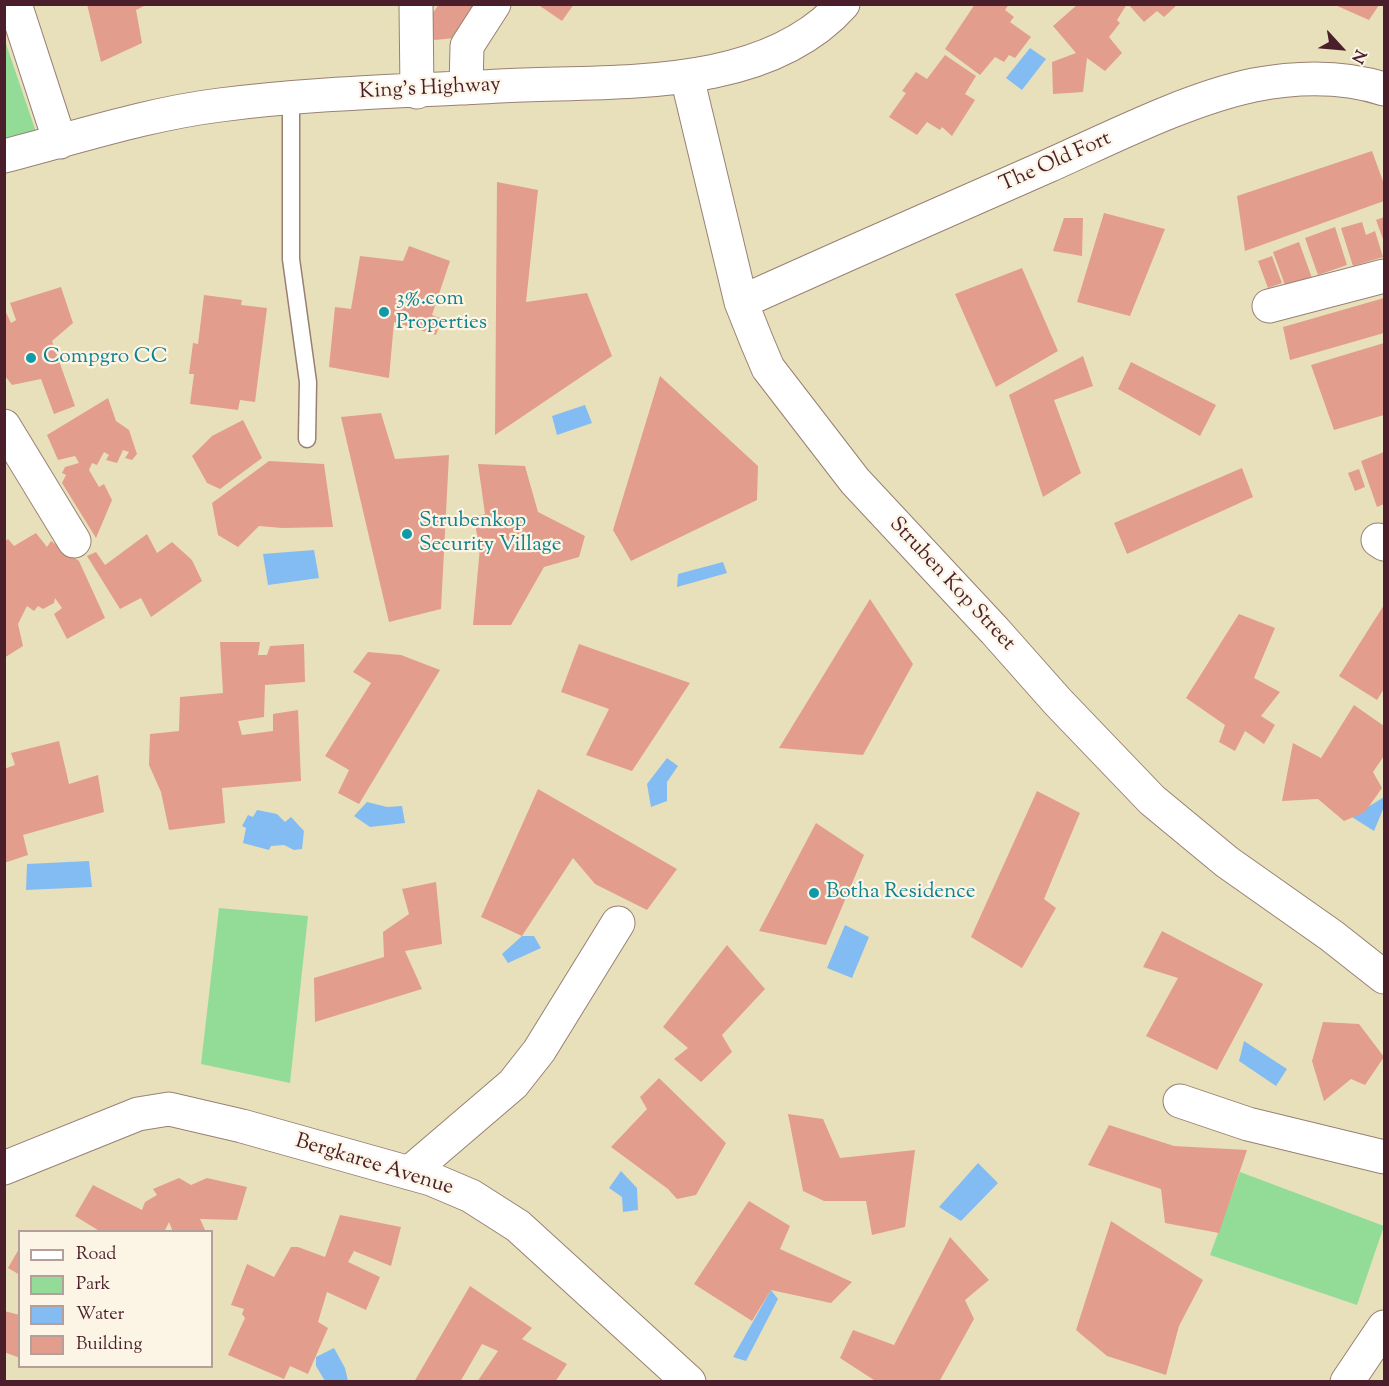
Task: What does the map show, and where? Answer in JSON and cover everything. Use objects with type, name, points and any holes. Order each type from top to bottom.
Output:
[{"type":"street","points":[[15,4],[60,142]]},
{"type":"street","points":[[416,4],[417,92]]},
{"type":"street","points":[[466,88],[467,46],[494,4]]},
{"type":"street","name":"King's Highway","points":[[4,156],[191,110],[291,99],[687,77],[730,67],[782,47],[812,31],[843,4]]},
{"type":"street","name":"Struben Kop Street","points":[[687,77],[741,302],[768,368],[855,481],[1058,702],[1174,820],[1227,862],[1332,936],[1384,977]]},
{"type":"street","name":"The Old Fort","points":[[741,302],[1110,139],[1232,92],[1254,86],[1306,79],[1348,81],[1384,89]]},
{"type":"street","points":[[1269,306],[1384,276]]},
{"type":"street","points":[[4,426],[74,541]]},
{"type":"street","points":[[409,1173],[513,1084],[539,1051],[618,923]]},
{"type":"street","points":[[1180,1101],[1248,1124],[1384,1157]]},
{"type":"street","name":"Bergkaree Avenue","points":[[4,1168],[138,1114],[169,1109],[242,1126],[409,1173],[471,1196],[518,1226],[689,1382]]},
{"type":"street","points":[[1347,1382],[1384,1327]]},
{"type":"lane","points":[[291,99],[291,259],[308,382],[307,439]]},
{"type":"green space","points":[[4,38],[36,132],[4,139]]},
{"type":"green space","points":[[219,908],[308,916],[290,1083],[201,1064]]},
{"type":"green space","points":[[1240,1172],[1384,1226],[1357,1305],[1210,1255]]},
{"type":"water","points":[[1030,48],[1046,59],[1022,90],[1006,78]]},
{"type":"water","points":[[585,405],[592,423],[557,435],[552,416]]},
{"type":"water","points":[[314,550],[319,578],[268,585],[263,554]]},
{"type":"water","points":[[723,562],[727,573],[677,587],[678,574]]},
{"type":"water","points":[[667,758],[678,766],[667,782],[667,801],[651,807],[647,784]]},
{"type":"water","points":[[1384,797],[1384,807],[1374,831],[1352,817]]},
{"type":"water","points":[[367,802],[387,807],[402,806],[405,823],[370,827],[354,816]]},
{"type":"water","points":[[257,810],[277,814],[285,822],[291,817],[304,831],[302,849],[294,850],[284,845],[271,846],[269,850],[243,843],[246,828],[242,826],[248,815],[253,817]]},
{"type":"water","points":[[89,861],[92,887],[26,890],[27,864]]},
{"type":"water","points":[[845,925],[869,937],[852,978],[827,968]]},
{"type":"water","points":[[522,936],[534,936],[541,948],[508,963],[502,954]]},
{"type":"water","points":[[1244,1041],[1287,1069],[1276,1086],[1239,1061]]},
{"type":"water","points":[[978,1163],[998,1183],[961,1221],[939,1207]]},
{"type":"water","points":[[621,1171],[637,1188],[638,1210],[623,1212],[622,1197],[609,1188]]},
{"type":"water","points":[[771,1290],[778,1299],[746,1361],[733,1357]]},
{"type":"water","points":[[334,1348],[345,1368],[348,1381],[325,1381],[316,1366],[316,1357]]},
{"type":"building","points":[[87,4],[148,4],[136,10],[142,43],[101,62]]},
{"type":"building","points":[[439,4],[484,4],[464,37],[435,40],[422,29]]},
{"type":"building","points":[[537,4],[574,4],[562,21]]},
{"type":"building","points":[[975,4],[1009,4],[1005,10],[1014,17],[1010,22],[1031,37],[1015,58],[1009,55],[1004,62],[995,57],[980,75],[945,49]]},
{"type":"building","points":[[1078,4],[1127,4],[1117,20],[1120,23],[1109,37],[1122,53],[1105,71],[1087,58],[1083,92],[1053,94],[1052,62],[1076,53],[1053,26]]},
{"type":"building","points":[[1128,4],[1178,4],[1164,17],[1157,11],[1144,22]]},
{"type":"building","points":[[1335,5],[1379,5],[1369,20]]},
{"type":"building","points":[[945,55],[976,76],[965,94],[975,100],[952,136],[942,127],[940,130],[927,122],[917,135],[889,117],[906,93],[902,91],[916,72],[927,79]]},
{"type":"building","points":[[1372,151],[1384,184],[1384,201],[1245,251],[1237,196]]},
{"type":"building","points":[[497,182],[538,190],[526,302],[587,293],[612,356],[495,435]]},
{"type":"building","points":[[1104,213],[1165,229],[1130,316],[1077,302]]},
{"type":"building","points":[[1384,217],[1384,242],[1376,220]]},
{"type":"building","points":[[1064,218],[1083,218],[1082,256],[1053,251]]},
{"type":"building","points":[[1362,222],[1366,235],[1375,231],[1383,257],[1353,266],[1341,228]]},
{"type":"building","points":[[1335,227],[1347,265],[1318,275],[1305,238]]},
{"type":"building","points":[[1299,242],[1312,278],[1286,288],[1273,252]]},
{"type":"building","name":"3%.com Properties","points":[[409,246],[450,261],[432,315],[442,319],[436,335],[394,322],[389,378],[329,367],[335,307],[351,309],[360,256],[403,261]]},
{"type":"building","points":[[1272,256],[1282,283],[1268,288],[1258,261]]},
{"type":"building","points":[[1022,268],[1058,351],[996,387],[955,294]]},
{"type":"building","name":"Compgro CC","points":[[61,287],[73,323],[52,341],[75,406],[54,414],[41,379],[12,385],[5,376],[4,308],[11,323],[16,320],[10,303]]},
{"type":"building","points":[[204,295],[242,300],[241,305],[267,308],[255,402],[240,400],[238,410],[190,404],[194,374],[189,374],[193,343],[198,344]]},
{"type":"building","points":[[1384,298],[1384,333],[1290,360],[1283,327]]},
{"type":"building","points":[[1384,343],[1384,415],[1334,430],[1311,365]]},
{"type":"building","points":[[1083,356],[1093,386],[1054,400],[1081,473],[1043,497],[1009,395]]},
{"type":"building","points":[[1131,362],[1216,405],[1200,436],[1118,389]]},
{"type":"building","points":[[660,376],[758,466],[757,500],[631,561],[613,530]]},
{"type":"building","points":[[108,398],[116,421],[129,430],[137,454],[132,460],[125,458],[129,452],[123,450],[117,463],[106,460],[109,455],[104,452],[97,465],[92,463],[89,470],[99,487],[104,484],[112,500],[96,538],[62,483],[66,475],[62,473],[65,467],[79,463],[75,456],[58,460],[47,435]]},
{"type":"building","name":"Strubenkop Security Village","points":[[381,413],[395,459],[449,455],[441,609],[389,622],[341,417]]},
{"type":"building","points":[[243,420],[262,458],[220,489],[207,483],[192,456],[212,436]]},
{"type":"building","points":[[1384,452],[1384,504],[1377,507],[1361,461]]},
{"type":"building","points":[[269,461],[324,464],[333,527],[259,526],[238,547],[218,535],[212,503]]},
{"type":"building","points":[[478,464],[525,466],[538,512],[585,536],[579,557],[544,567],[511,625],[473,625],[480,547],[473,517],[485,514]]},
{"type":"building","points":[[1242,468],[1253,497],[1127,554],[1114,523]]},
{"type":"building","points":[[1359,469],[1365,487],[1355,491],[1348,473]]},
{"type":"building","points":[[36,533],[47,547],[51,541],[79,561],[105,618],[67,639],[54,614],[62,608],[55,598],[54,603],[43,609],[38,606],[34,611],[27,606],[18,624],[23,646],[4,658],[4,542],[8,539],[14,546]]},
{"type":"building","points":[[147,534],[157,553],[172,542],[192,560],[202,581],[151,617],[141,598],[120,609],[87,556],[96,552],[105,565]]},
{"type":"building","points":[[870,599],[913,664],[863,755],[779,748]]},
{"type":"building","points":[[1384,605],[1384,689],[1377,700],[1339,676]]},
{"type":"building","points":[[1239,614],[1275,628],[1254,678],[1280,692],[1261,716],[1275,725],[1264,744],[1245,731],[1235,751],[1219,742],[1225,725],[1186,698]]},
{"type":"building","points":[[220,642],[260,642],[258,655],[267,655],[270,646],[304,644],[305,682],[265,685],[264,717],[238,721],[242,735],[273,731],[273,714],[298,710],[301,781],[222,788],[225,823],[169,830],[161,792],[149,765],[150,734],[179,731],[180,697],[223,693]]},
{"type":"building","points":[[579,644],[690,683],[632,771],[586,755],[609,709],[561,692]]},
{"type":"building","points":[[368,652],[401,655],[440,670],[359,804],[338,793],[349,770],[325,756],[371,683],[353,672]]},
{"type":"building","points":[[1354,705],[1384,726],[1384,756],[1373,772],[1382,788],[1365,812],[1344,821],[1318,799],[1282,801],[1293,743],[1321,758]]},
{"type":"building","points":[[59,741],[69,784],[98,775],[104,812],[23,835],[28,855],[4,863],[4,769],[15,765],[11,753]]},
{"type":"building","points":[[538,789],[677,869],[647,910],[595,884],[573,858],[522,936],[481,917]]},
{"type":"building","points":[[1037,791],[1080,813],[1044,899],[1056,908],[1022,968],[971,937]]},
{"type":"building","name":"Botha Residence","points":[[816,823],[864,855],[826,945],[759,931]]},
{"type":"building","points":[[436,882],[442,944],[405,951],[422,989],[315,1022],[314,978],[384,957],[383,932],[409,914],[402,889]]},
{"type":"building","points":[[1162,931],[1263,984],[1217,1070],[1146,1036],[1178,978],[1143,967]]},
{"type":"building","points":[[727,945],[765,989],[722,1035],[732,1052],[701,1082],[674,1059],[688,1048],[663,1027]]},
{"type":"building","points":[[1323,1022],[1359,1024],[1384,1057],[1365,1085],[1351,1079],[1324,1101],[1312,1061]]},
{"type":"building","points":[[659,1078],[726,1143],[696,1195],[677,1199],[668,1189],[611,1147],[647,1109],[640,1097]]},
{"type":"building","points":[[788,1114],[823,1119],[840,1158],[915,1150],[905,1227],[872,1235],[866,1201],[824,1201],[803,1191]]},
{"type":"building","points":[[1109,1125],[1174,1146],[1247,1150],[1219,1233],[1165,1223],[1161,1189],[1088,1165]]},
{"type":"building","points":[[179,1178],[191,1185],[207,1178],[247,1187],[237,1220],[200,1219],[205,1230],[172,1230],[169,1222],[165,1230],[98,1230],[75,1216],[93,1185],[142,1210],[145,1202],[157,1195],[153,1189]]},
{"type":"building","points":[[749,1201],[790,1226],[780,1249],[852,1282],[831,1303],[771,1290],[752,1321],[694,1284]]},
{"type":"building","points":[[340,1215],[401,1227],[391,1266],[354,1251],[348,1262],[380,1277],[366,1310],[327,1292],[318,1322],[328,1328],[308,1374],[290,1366],[284,1379],[228,1355],[245,1318],[242,1314],[244,1309],[231,1305],[247,1264],[274,1277],[291,1247],[298,1247],[325,1257]]},
{"type":"building","points":[[1111,1221],[1203,1280],[1179,1326],[1166,1375],[1107,1356],[1076,1330]]},
{"type":"building","points":[[950,1237],[989,1280],[965,1300],[974,1319],[939,1382],[877,1382],[840,1358],[853,1330],[894,1345]]},
{"type":"building","points":[[18,1250],[18,1274],[8,1268]]},
{"type":"building","points":[[470,1286],[532,1328],[522,1339],[567,1364],[555,1382],[477,1382],[498,1351],[482,1344],[460,1382],[414,1382]]},
{"type":"building","points":[[4,1311],[18,1314],[18,1357],[4,1352]]},
{"type":"place","name":"3%.com Properties","points":[[384,312]]},
{"type":"place","name":"Compgro CC","points":[[31,358]]},
{"type":"place","name":"Strubenkop Security Village","points":[[407,534]]},
{"type":"place","name":"Botha Residence","points":[[814,893]]}]
